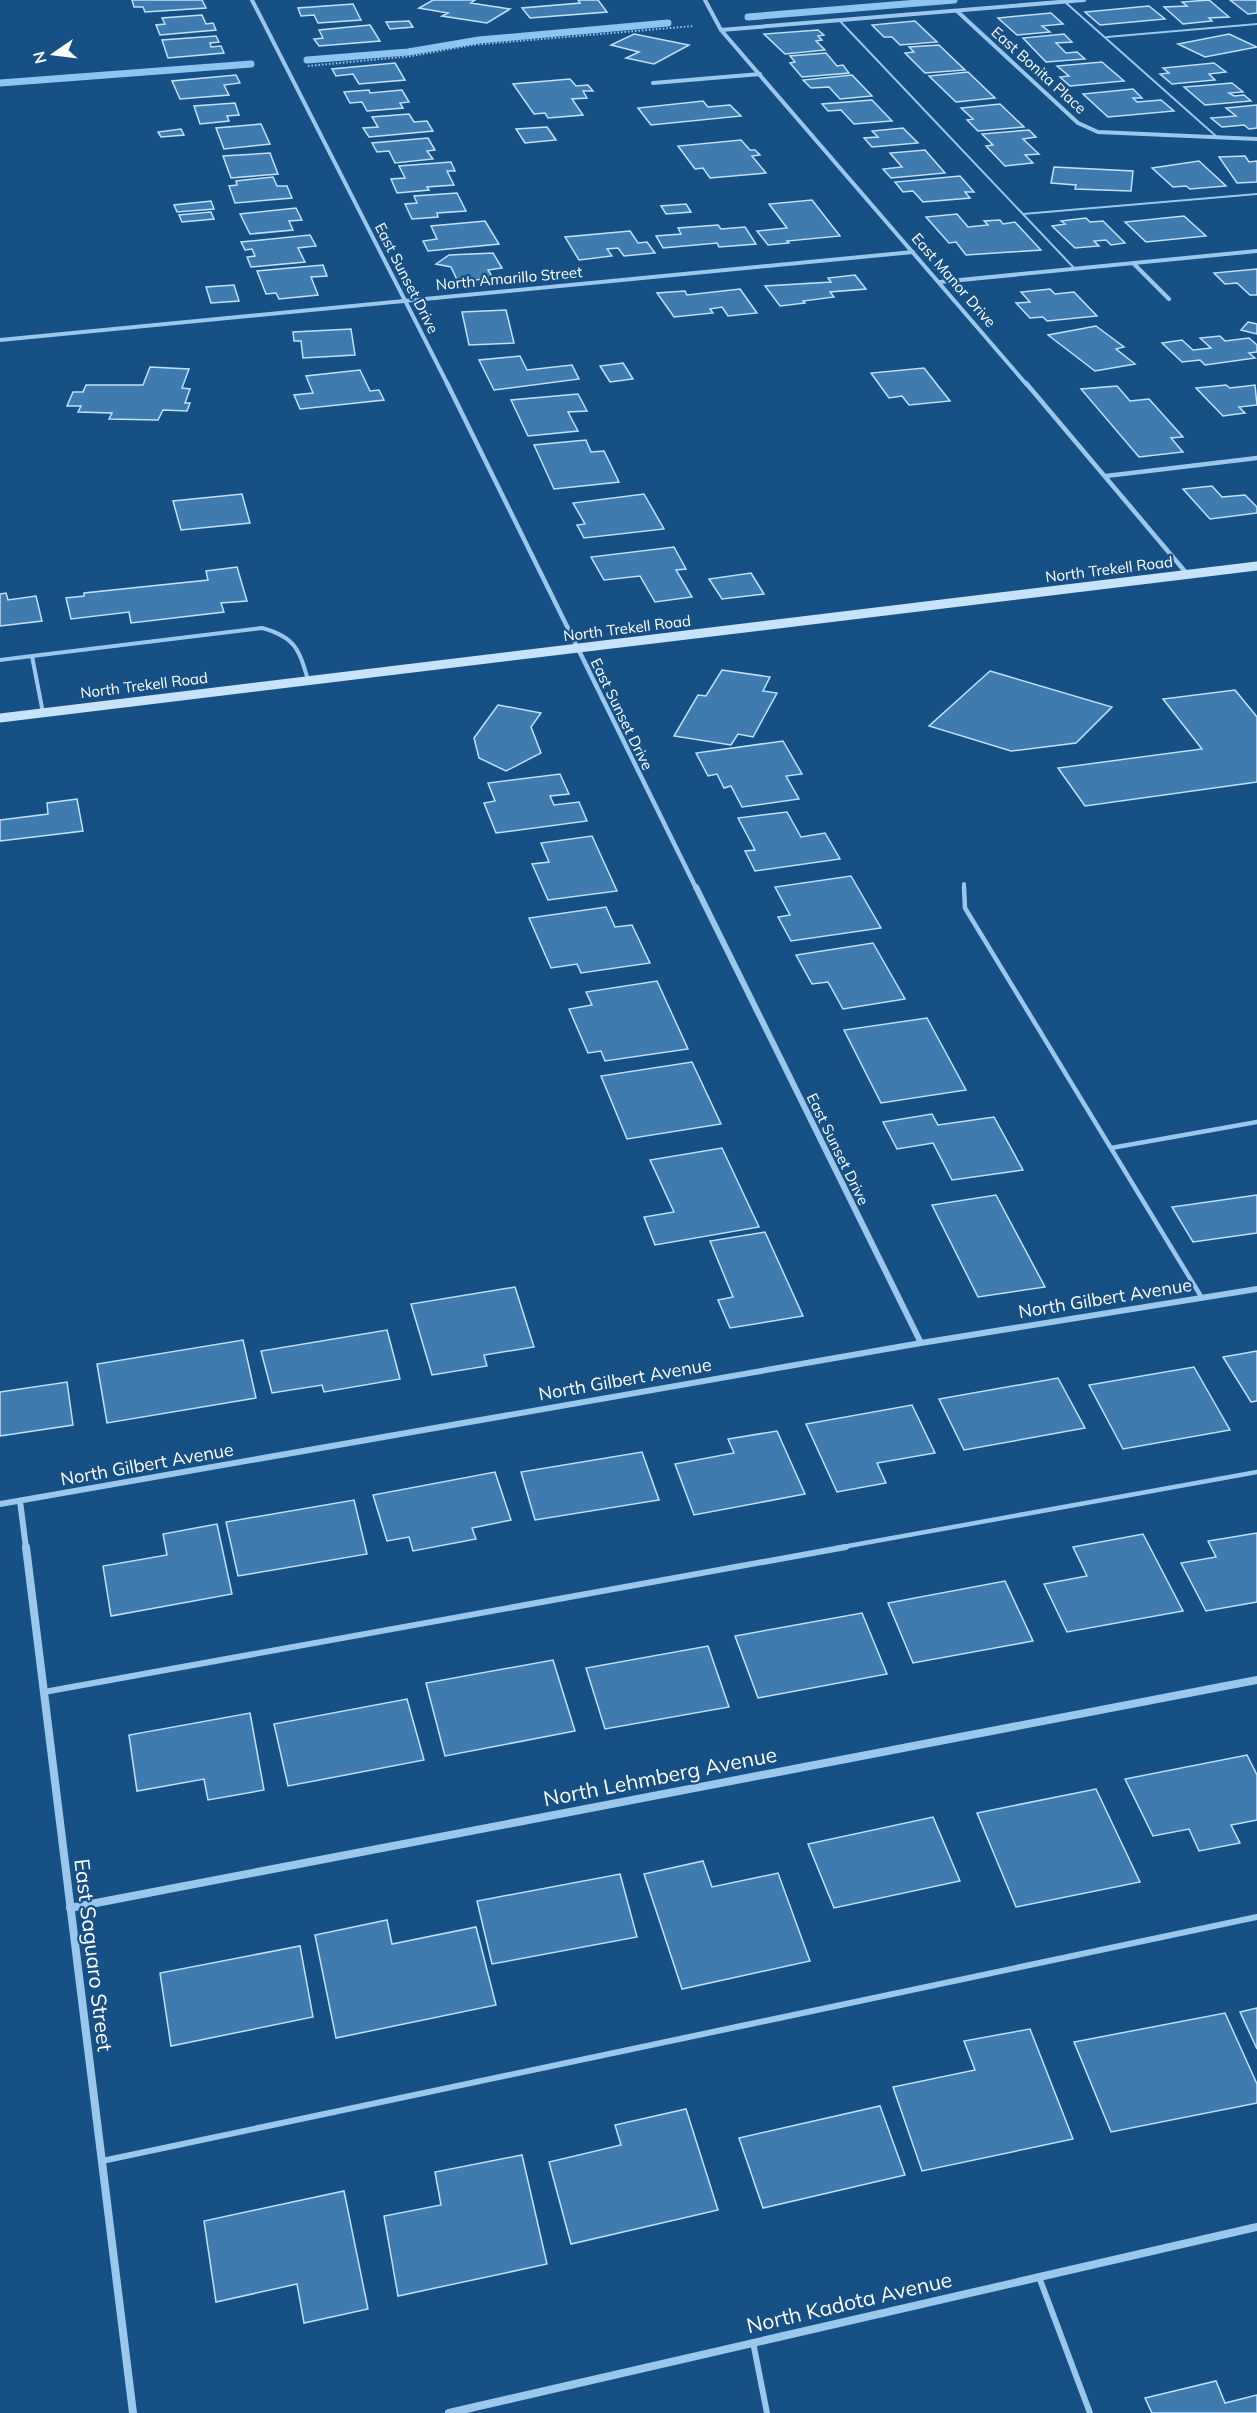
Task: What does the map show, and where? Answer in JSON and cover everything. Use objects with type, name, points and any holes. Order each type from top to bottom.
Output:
[{"type":"main road","name":"North Trekell Road","points":[[0,718],[1257,566]]},
{"type":"street","name":"East Sunset Drive","points":[[252,0],[406,300],[576,649],[921,1343]]},
{"type":"street","name":"East Manor Drive","points":[[705,0],[721,30],[940,282],[1188,575]]},
{"type":"street","points":[[721,30],[1084,0]]},
{"type":"street","name":"East Bonita Place","points":[[957,11],[1078,123],[1098,132],[1257,139]]},
{"type":"street","points":[[653,83],[760,74]]},
{"type":"street","points":[[940,282],[1257,251]]},
{"type":"street","name":"North Amarillo Street","points":[[0,340],[914,252]]},
{"type":"street","points":[[1134,263],[1169,299]]},
{"type":"street","points":[[1106,476],[1257,458]]},
{"type":"street","name":"North Gilbert Avenue","points":[[0,1504],[921,1343],[1257,1289]]},
{"type":"street","name":"East Saguaro Street","points":[[20,1501],[133,2413]]},
{"type":"street","name":"North Lehmberg Avenue","points":[[70,1908],[1257,1680]]},
{"type":"street","name":"North Kadota Avenue","points":[[449,2413],[1257,2227]]},
{"type":"lane","points":[[1065,2],[1217,137]]},
{"type":"lane","points":[[839,20],[1075,269]]},
{"type":"lane","points":[[1107,38],[1257,24]]},
{"type":"lane","points":[[1023,214],[1257,194]]},
{"type":"lane","points":[[0,660],[262,628],[283,633],[293,640],[302,654],[308,681]]},
{"type":"lane","points":[[32,656],[43,713]]},
{"type":"lane","points":[[964,884],[965,908],[1202,1298]]},
{"type":"lane","points":[[1111,1148],[1257,1122]]},
{"type":"lane","points":[[44,1692],[1257,1472]]},
{"type":"lane","points":[[102,2161],[1257,1917]]},
{"type":"lane","points":[[1039,2277],[1090,2413]]},
{"type":"lane","points":[[753,2342],[767,2413]]},
{"type":"path","points":[[287,68],[411,57],[472,45],[718,24]]},
{"type":"building","points":[[132,0],[202,0],[206,8],[145,12],[143,7],[134,7]]},
{"type":"building","points":[[433,0],[475,0],[471,3],[510,9],[487,23],[442,16],[448,13],[419,8]]},
{"type":"building","points":[[578,0],[598,0],[607,12],[530,18],[522,8],[580,3]]},
{"type":"building","points":[[1209,0],[1229,17],[1209,18],[1212,21],[1183,24],[1164,7],[1187,6],[1182,2]]},
{"type":"building","points":[[1230,0],[1257,0],[1257,13],[1248,14]]},
{"type":"building","points":[[353,4],[361,20],[318,23],[314,15],[301,16],[298,8]]},
{"type":"building","points":[[1149,6],[1165,19],[1100,25],[1085,12]]},
{"type":"building","points":[[1051,13],[1063,24],[1042,26],[1050,32],[1017,35],[998,18]]},
{"type":"building","points":[[202,15],[206,24],[213,23],[216,30],[160,35],[156,25],[165,24],[162,18]]},
{"type":"building","points":[[409,21],[413,27],[390,29],[386,22]]},
{"type":"building","points":[[915,21],[937,42],[900,45],[892,37],[884,37],[872,25]]},
{"type":"building","points":[[370,25],[380,41],[319,46],[314,39],[323,38],[319,30]]},
{"type":"building","points":[[818,30],[824,35],[818,36],[822,40],[816,41],[825,50],[785,54],[764,34]]},
{"type":"building","points":[[634,34],[689,45],[654,64],[626,58],[639,52],[611,45]]},
{"type":"building","points":[[1064,34],[1072,42],[1056,43],[1066,53],[1077,52],[1085,59],[1046,62],[1023,38]]},
{"type":"building","points":[[1229,34],[1257,47],[1205,57],[1178,44]]},
{"type":"building","points":[[216,36],[219,42],[210,43],[211,47],[221,46],[224,53],[168,58],[162,40]]},
{"type":"building","points":[[939,45],[965,70],[925,73],[905,53],[914,52],[909,47]]},
{"type":"building","points":[[826,53],[837,66],[843,65],[849,73],[802,77],[790,63],[795,62],[790,56]]},
{"type":"building","points":[[1102,62],[1124,81],[1070,86],[1060,77],[1069,76],[1057,66]]},
{"type":"building","points":[[395,63],[405,80],[359,84],[353,74],[336,76],[332,69]]},
{"type":"building","points":[[1214,63],[1226,72],[1209,74],[1215,80],[1172,84],[1160,74],[1169,73],[1163,68]]},
{"type":"building","points":[[968,72],[995,98],[956,102],[929,76]]},
{"type":"building","points":[[236,75],[240,83],[224,85],[229,95],[180,99],[172,81]]},
{"type":"building","points":[[852,75],[872,96],[840,99],[829,87],[811,88],[803,80]]},
{"type":"building","points":[[570,79],[576,86],[588,85],[593,91],[583,91],[587,98],[572,99],[583,115],[548,118],[545,113],[534,114],[513,84]]},
{"type":"building","points":[[1232,83],[1243,92],[1229,93],[1234,96],[1244,95],[1251,101],[1205,105],[1184,87]]},
{"type":"building","points":[[1133,89],[1142,98],[1133,98],[1137,102],[1161,100],[1174,111],[1108,117],[1083,94]]},
{"type":"building","points":[[369,90],[370,93],[402,90],[409,102],[400,103],[403,108],[367,111],[362,102],[350,103],[344,92]]},
{"type":"building","points":[[872,100],[892,121],[854,124],[841,110],[828,111],[822,104]]},
{"type":"building","points":[[703,101],[708,107],[730,105],[741,116],[651,125],[638,108]]},
{"type":"building","points":[[235,103],[239,115],[227,116],[229,121],[200,124],[194,106]]},
{"type":"building","points":[[1000,104],[1024,127],[978,131],[967,120],[973,119],[961,108]]},
{"type":"building","points":[[1257,105],[1257,128],[1249,129],[1244,125],[1222,127],[1211,118],[1236,116],[1226,108]]},
{"type":"building","points":[[409,114],[414,122],[427,121],[433,131],[369,137],[363,128],[378,127],[372,117]]},
{"type":"building","points":[[261,124],[270,144],[224,149],[216,128]]},
{"type":"building","points":[[547,127],[556,140],[525,143],[516,129]]},
{"type":"building","points":[[903,128],[918,143],[872,147],[864,138],[878,137],[872,131]]},
{"type":"building","points":[[181,129],[184,135],[161,137],[158,132]]},
{"type":"building","points":[[1029,130],[1036,137],[1023,139],[1039,154],[1025,155],[1033,163],[1005,166],[986,146],[993,145],[982,134]]},
{"type":"building","points":[[428,138],[435,150],[427,151],[433,159],[395,163],[389,151],[377,152],[372,143]]},
{"type":"building","points":[[741,140],[750,150],[755,150],[760,155],[752,156],[766,173],[710,178],[703,168],[695,169],[678,146]]},
{"type":"building","points":[[925,150],[945,173],[891,178],[883,169],[902,167],[890,153]]},
{"type":"building","points":[[270,153],[278,174],[231,178],[223,156]]},
{"type":"building","points":[[1245,156],[1249,162],[1257,161],[1257,182],[1237,183],[1219,157]]},
{"type":"building","points":[[1199,161],[1226,186],[1190,189],[1186,186],[1173,187],[1152,168]]},
{"type":"building","points":[[451,162],[455,171],[447,171],[454,185],[397,193],[391,179],[405,178],[399,166]]},
{"type":"building","points":[[1054,167],[1133,171],[1131,191],[1075,189],[1076,185],[1051,183]]},
{"type":"building","points":[[960,176],[974,192],[965,192],[970,198],[923,202],[913,191],[903,192],[895,182]]},
{"type":"building","points":[[273,177],[277,186],[287,186],[292,198],[235,203],[229,186],[237,185],[236,181]]},
{"type":"building","points":[[457,193],[466,211],[437,213],[438,217],[412,219],[405,204],[417,203],[414,196]]},
{"type":"building","points":[[812,200],[840,236],[768,245],[757,231],[787,228],[769,204]]},
{"type":"building","points":[[211,201],[214,209],[177,212],[174,205]]},
{"type":"building","points":[[686,204],[691,212],[666,214],[661,206]]},
{"type":"building","points":[[296,208],[302,220],[289,221],[293,230],[250,234],[240,214]]},
{"type":"building","points":[[211,212],[214,219],[182,222],[179,215]]},
{"type":"building","points":[[957,214],[968,227],[988,225],[984,221],[1000,220],[1003,224],[1015,222],[1041,250],[966,255],[956,242],[949,243],[926,217]]},
{"type":"building","points":[[1184,216],[1206,236],[1146,242],[1125,222]]},
{"type":"building","points":[[1086,218],[1090,222],[1103,221],[1125,243],[1111,245],[1106,240],[1094,241],[1099,246],[1075,248],[1052,226],[1065,224],[1061,221]]},
{"type":"building","points":[[485,221],[499,244],[428,251],[423,241],[437,239],[431,226]]},
{"type":"building","points":[[718,225],[721,229],[745,227],[756,244],[719,247],[717,243],[663,248],[656,236],[681,234],[678,228]]},
{"type":"building","points":[[630,231],[638,243],[647,242],[655,253],[624,256],[618,248],[607,249],[612,256],[579,260],[565,237]]},
{"type":"building","points":[[310,235],[316,246],[298,248],[305,262],[251,267],[247,257],[255,256],[252,249],[245,250],[241,242]]},
{"type":"building","points":[[493,253],[502,268],[488,270],[493,278],[458,282],[451,267],[436,264],[449,255]]},
{"type":"building","points":[[323,265],[327,276],[311,277],[318,295],[279,299],[276,293],[266,294],[257,271]]},
{"type":"building","points":[[1257,269],[1257,295],[1250,295],[1237,283],[1225,284],[1214,273]]},
{"type":"building","points":[[855,275],[866,289],[830,292],[834,297],[803,301],[805,303],[780,306],[765,286],[831,282],[828,278]]},
{"type":"building","points":[[234,285],[239,301],[211,303],[206,287]]},
{"type":"building","points":[[740,289],[757,313],[728,316],[722,307],[710,309],[713,313],[674,317],[657,293],[685,291],[687,295]]},
{"type":"building","points":[[1050,289],[1055,294],[1074,292],[1097,316],[1047,321],[1043,317],[1030,318],[1016,303],[1030,302],[1021,292]]},
{"type":"building","points":[[506,310],[514,343],[469,345],[462,312]]},
{"type":"building","points":[[1248,322],[1257,324],[1257,334],[1241,330]]},
{"type":"building","points":[[1096,326],[1124,347],[1116,349],[1135,364],[1095,371],[1048,335]]},
{"type":"building","points":[[351,329],[355,355],[303,358],[301,341],[294,341],[293,332]]},
{"type":"building","points":[[1220,336],[1225,341],[1249,338],[1257,345],[1257,352],[1249,353],[1255,358],[1205,365],[1200,360],[1182,362],[1162,343],[1182,340],[1193,350],[1211,348],[1200,338]]},
{"type":"building","points":[[520,356],[527,370],[572,365],[579,379],[494,390],[479,360]]},
{"type":"building","points":[[623,363],[633,379],[610,382],[600,366]]},
{"type":"building","points":[[150,367],[189,369],[182,388],[190,389],[185,403],[190,403],[187,411],[163,410],[158,420],[109,419],[112,413],[78,412],[81,406],[67,406],[73,392],[83,392],[86,385],[143,385]]},
{"type":"building","points":[[924,368],[950,401],[909,405],[902,396],[889,398],[871,373]]},
{"type":"building","points":[[360,370],[370,391],[379,390],[384,400],[300,409],[294,395],[313,393],[306,376]]},
{"type":"building","points":[[1226,385],[1230,388],[1255,385],[1257,405],[1239,407],[1245,413],[1223,416],[1196,388]]},
{"type":"building","points":[[1117,386],[1130,401],[1149,399],[1183,437],[1171,438],[1183,452],[1139,457],[1081,389]]},
{"type":"building","points":[[578,394],[587,411],[568,412],[578,431],[528,436],[511,400]]},
{"type":"building","points":[[586,440],[591,452],[604,451],[619,482],[554,489],[534,445]]},
{"type":"building","points":[[1212,486],[1222,497],[1245,495],[1257,507],[1257,513],[1210,519],[1183,489]]},
{"type":"building","points":[[242,494],[250,523],[181,530],[173,501]]},
{"type":"building","points":[[644,494],[664,529],[584,538],[577,525],[585,524],[573,503]]},
{"type":"building","points":[[674,547],[686,569],[676,570],[692,597],[655,602],[640,576],[604,580],[591,557]]},
{"type":"building","points":[[237,567],[247,601],[221,603],[224,612],[131,623],[129,612],[71,619],[66,598],[84,596],[84,593],[208,580],[206,571]]},
{"type":"building","points":[[751,573],[764,594],[722,599],[709,579]]},
{"type":"building","points":[[6,593],[8,600],[36,596],[42,621],[0,626],[0,594]]},
{"type":"building","points":[[722,670],[770,677],[763,691],[777,693],[753,737],[738,734],[731,745],[674,736],[698,695],[706,696]]},
{"type":"building","points":[[990,671],[1112,707],[1076,743],[1011,751],[929,726]]},
{"type":"building","points":[[1235,690],[1257,717],[1257,782],[1085,806],[1058,768],[1202,749],[1163,699]]},
{"type":"building","points":[[498,705],[541,713],[531,727],[541,753],[506,771],[479,758],[474,738]]},
{"type":"building","points":[[783,741],[802,774],[786,776],[799,799],[742,807],[731,786],[724,788],[717,774],[708,776],[696,753]]},
{"type":"building","points":[[560,774],[569,794],[550,796],[554,805],[579,802],[587,821],[496,833],[484,803],[495,801],[488,783]]},
{"type":"building","points":[[77,799],[83,831],[0,841],[0,820],[48,814],[47,803]]},
{"type":"building","points":[[787,812],[801,837],[825,833],[840,859],[755,871],[745,851],[755,850],[738,818]]},
{"type":"building","points":[[592,836],[617,891],[548,900],[532,864],[549,862],[541,843]]},
{"type":"building","points":[[851,876],[881,928],[791,941],[778,917],[790,915],[775,887]]},
{"type":"building","points":[[606,907],[615,927],[632,925],[650,963],[581,973],[577,964],[551,968],[529,918]]},
{"type":"building","points":[[873,943],[905,999],[843,1009],[828,982],[812,984],[796,955]]},
{"type":"building","points":[[657,981],[688,1049],[605,1061],[601,1051],[588,1053],[569,1009],[592,1005],[586,992]]},
{"type":"building","points":[[927,1018],[966,1090],[881,1103],[844,1030]]},
{"type":"building","points":[[692,1062],[721,1124],[627,1139],[601,1076]]},
{"type":"building","points":[[932,1114],[938,1125],[994,1117],[1023,1170],[952,1180],[933,1143],[897,1149],[883,1122]]},
{"type":"building","points":[[722,1148],[759,1227],[655,1245],[644,1217],[674,1212],[650,1160]]},
{"type":"building","points":[[996,1195],[1045,1287],[978,1297],[932,1205]]},
{"type":"building","points":[[1257,1195],[1257,1233],[1193,1242],[1172,1207]]},
{"type":"building","points":[[765,1232],[803,1316],[730,1328],[718,1300],[733,1297],[710,1241]]},
{"type":"building","points":[[515,1287],[534,1347],[484,1355],[487,1366],[432,1375],[411,1304]]},
{"type":"building","points":[[387,1330],[400,1379],[324,1392],[322,1385],[272,1393],[261,1351]]},
{"type":"building","points":[[243,1340],[256,1398],[107,1423],[97,1364]]},
{"type":"building","points":[[1257,1351],[1257,1401],[1251,1402],[1223,1357]]},
{"type":"building","points":[[1194,1367],[1230,1430],[1123,1449],[1089,1385]]},
{"type":"building","points":[[1058,1378],[1085,1428],[964,1450],[939,1399]]},
{"type":"building","points":[[67,1382],[73,1425],[0,1436],[0,1392]]},
{"type":"building","points":[[912,1405],[935,1453],[877,1463],[886,1483],[837,1492],[806,1424]]},
{"type":"building","points":[[777,1431],[805,1494],[694,1515],[675,1464],[734,1453],[728,1439]]},
{"type":"building","points":[[642,1452],[659,1500],[535,1520],[521,1472]]},
{"type":"building","points":[[495,1472],[511,1520],[472,1528],[476,1539],[413,1551],[409,1537],[387,1541],[373,1495]]},
{"type":"building","points":[[354,1500],[367,1554],[238,1576],[226,1522]]},
{"type":"building","points":[[217,1524],[232,1594],[111,1616],[103,1566],[167,1555],[163,1534]]},
{"type":"building","points":[[1257,1533],[1257,1602],[1206,1611],[1181,1563],[1216,1557],[1208,1541]]},
{"type":"building","points":[[1143,1534],[1183,1611],[1067,1632],[1044,1584],[1087,1576],[1073,1547]]},
{"type":"building","points":[[1005,1581],[1033,1641],[913,1663],[888,1603]]},
{"type":"building","points":[[862,1613],[887,1674],[758,1698],[735,1636]]},
{"type":"building","points":[[708,1646],[729,1707],[605,1729],[586,1668]]},
{"type":"building","points":[[553,1660],[575,1731],[445,1756],[426,1683]]},
{"type":"building","points":[[407,1699],[424,1760],[288,1786],[274,1724]]},
{"type":"building","points":[[250,1713],[264,1790],[208,1800],[204,1779],[137,1791],[129,1735]]},
{"type":"building","points":[[1247,1755],[1257,1775],[1257,1820],[1231,1825],[1240,1843],[1199,1851],[1189,1829],[1153,1836],[1125,1779]]},
{"type":"building","points":[[1096,1789],[1140,1882],[1016,1907],[977,1813]]},
{"type":"building","points":[[933,1817],[960,1881],[834,1908],[808,1844]]},
{"type":"building","points":[[703,1861],[712,1887],[778,1873],[810,1961],[682,1989],[644,1874]]},
{"type":"building","points":[[620,1874],[637,1937],[492,1964],[477,1901]]},
{"type":"building","points":[[387,1920],[392,1944],[476,1927],[496,2005],[336,2038],[315,1935]]},
{"type":"building","points":[[300,1946],[313,2017],[171,2046],[160,1973]]},
{"type":"building","points":[[1257,2008],[1257,2049],[1240,2012]]},
{"type":"building","points":[[1225,2013],[1257,2084],[1257,2103],[1111,2132],[1074,2042]]},
{"type":"building","points":[[1030,2029],[1073,2139],[922,2171],[893,2087],[975,2070],[964,2041]]},
{"type":"building","points":[[880,2106],[905,2175],[763,2208],[739,2138]]},
{"type":"building","points":[[686,2109],[718,2210],[571,2244],[549,2162],[621,2145],[615,2125]]},
{"type":"building","points":[[522,2155],[547,2264],[398,2296],[384,2216],[441,2205],[435,2172]]},
{"type":"building","points":[[344,2191],[368,2309],[304,2323],[297,2284],[216,2302],[204,2221]]},
{"type":"building","points":[[1216,2381],[1225,2403],[1257,2395],[1257,2413],[1152,2413],[1145,2398]]},
{"type":"waterway","points":[[748,17],[954,0]]},
{"type":"waterway","points":[[307,60],[408,52],[479,40],[668,23]]},
{"type":"waterway","points":[[0,83],[251,64]]}]
